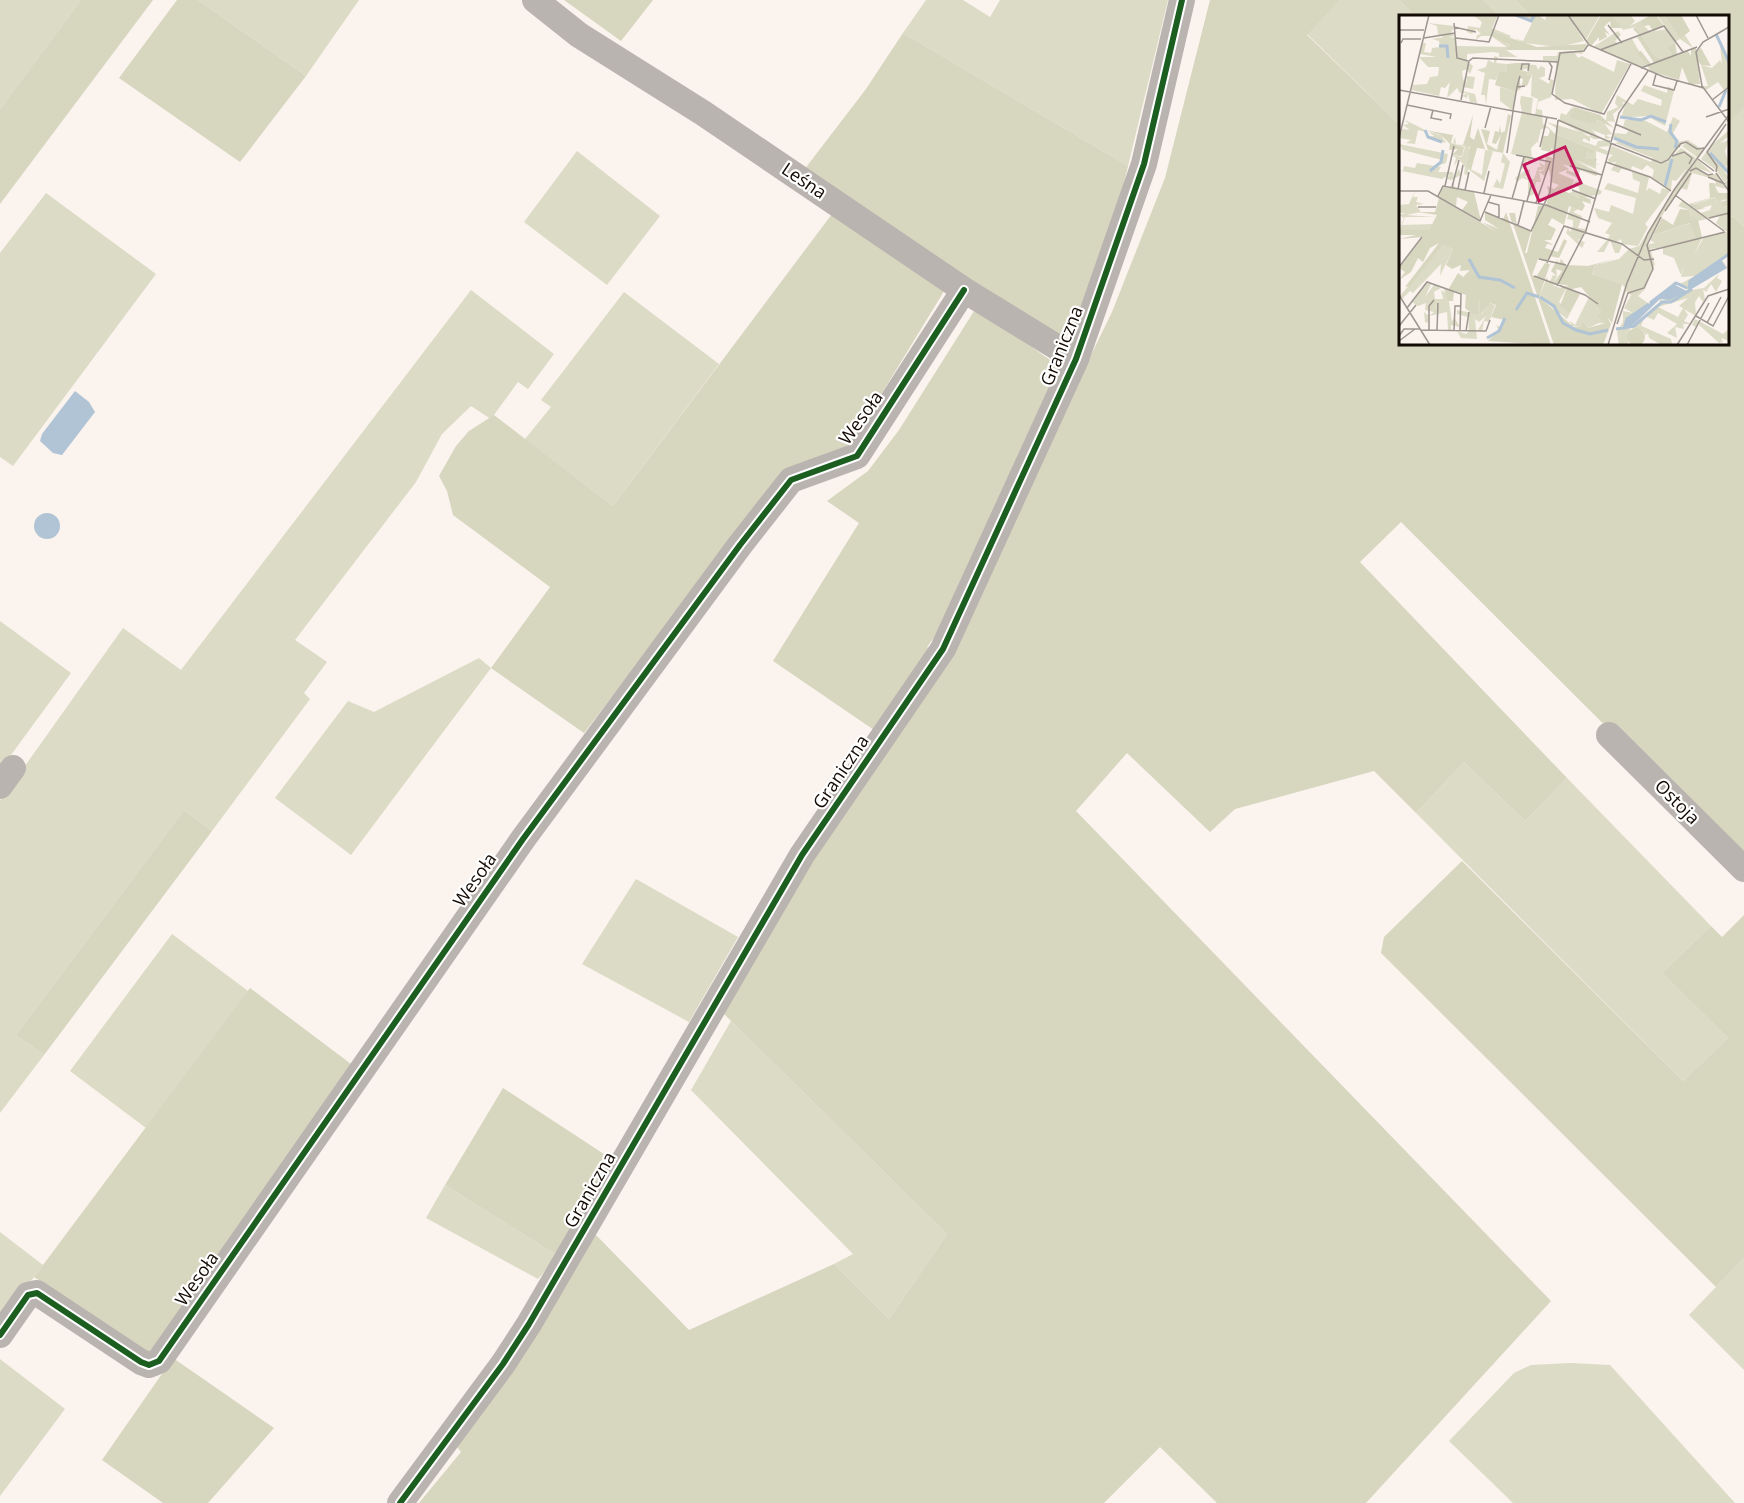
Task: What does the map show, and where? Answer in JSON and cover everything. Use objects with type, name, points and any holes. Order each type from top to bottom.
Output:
[{"type":"street","name":"Leśna","points":[[535,0],[579,35],[702,113],[964,290],[1076,359]]},
{"type":"street","name":"Graniczna","points":[[400,1503],[503,1364],[529,1324],[802,855],[943,649],[1076,359],[1144,164],[1182,0]]},
{"type":"street","name":"Wesoła","points":[[0,1335],[28,1295],[37,1293],[141,1362],[149,1365],[159,1361],[523,839],[740,545],[791,480],[857,456],[964,290]]},
{"type":"street","name":"Ostoja","points":[[1609,735],[1744,869]]},
{"type":"green space","points":[[0,0],[81,0],[0,109]]},
{"type":"green space","points":[[81,0],[153,0],[0,204],[0,109]]},
{"type":"green space","points":[[177,0],[198,0],[306,76],[240,162],[119,78]]},
{"type":"green space","points":[[198,0],[359,0],[306,76]]},
{"type":"green space","points":[[564,0],[653,0],[621,41]]},
{"type":"green space","points":[[926,0],[963,0],[990,17],[1000,0],[1168,0],[1128,166],[903,33]]},
{"type":"green space","points":[[1210,0],[1340,0],[1307,35],[1399,124],[1399,345],[1729,345],[1729,216],[1734,217],[1744,227],[1744,864],[1401,522],[1360,562],[1567,778],[1525,821],[1464,762],[1416,813],[1374,771],[1235,809],[1210,832],[1127,753],[1076,811],[1551,1301],[1366,1503],[1217,1503],[1160,1447],[1104,1503],[419,1503],[461,1452],[455,1444],[594,1233],[689,1330],[834,1264],[889,1319],[947,1234],[722,1012],[1054,431],[1112,312],[1165,178]]},
{"type":"green space","points":[[1340,0],[1399,0],[1414,15],[1399,15],[1399,124],[1307,34]]},
{"type":"green space","points":[[1399,0],[1483,0],[1499,15],[1414,15]]},
{"type":"green space","points":[[1483,0],[1515,0],[1530,15],[1499,15]]},
{"type":"green space","points":[[1515,0],[1744,0],[1744,107],[1729,123],[1729,15],[1530,15]]},
{"type":"green space","points":[[903,33],[1128,166],[1108,251],[1073,333],[1053,339],[804,170],[866,89]]},
{"type":"green space","points":[[1744,106],[1744,227],[1734,217],[1729,216],[1729,123]]},
{"type":"green space","points":[[577,151],[660,216],[607,285],[524,222]]},
{"type":"green space","points":[[46,193],[156,274],[13,466],[0,457],[0,253]]},
{"type":"green space","points":[[835,210],[946,288],[849,447],[785,472],[584,733],[491,668],[550,587],[453,515],[447,491],[439,476],[456,446],[469,431],[494,415],[613,506]]},
{"type":"green space","points":[[471,290],[554,354],[528,389],[518,382],[491,419],[471,406],[442,434],[416,482],[295,640],[327,662],[304,693],[310,699],[212,831],[184,810],[16,1035],[44,1055],[0,1113],[0,801],[123,628],[181,670]]},
{"type":"green space","points":[[624,292],[719,364],[613,506],[525,439],[551,407],[541,400]]},
{"type":"green space","points":[[976,308],[1060,367],[949,617],[927,647],[933,652],[877,732],[773,661],[859,523],[827,501],[868,471],[899,430]]},
{"type":"green space","points":[[0,621],[71,673],[0,770]]},
{"type":"green space","points":[[479,658],[491,668],[351,855],[275,798],[348,701],[374,712]]},
{"type":"green space","points":[[1464,762],[1525,821],[1567,778],[1711,926],[1662,973],[1728,1038],[1683,1081],[1416,813]]},
{"type":"green space","points":[[184,810],[212,831],[44,1055],[16,1035]]},
{"type":"green space","points":[[1462,861],[1683,1081],[1728,1038],[1662,973],[1711,926],[1722,937],[1744,915],[1744,1258],[1716,1287],[1381,953],[1384,937]]},
{"type":"green space","points":[[636,879],[738,937],[689,1022],[582,964]]},
{"type":"green space","points":[[172,934],[248,991],[146,1128],[70,1071]]},
{"type":"green space","points":[[250,988],[351,1064],[151,1355],[34,1277]]},
{"type":"green space","points":[[731,1021],[947,1234],[889,1319],[834,1264],[853,1254],[691,1090]]},
{"type":"green space","points":[[503,1088],[610,1158],[558,1256],[445,1185]]},
{"type":"green space","points":[[445,1185],[558,1256],[538,1279],[426,1218]]},
{"type":"green space","points":[[0,1232],[43,1265],[0,1322]]},
{"type":"green space","points":[[1744,1258],[1744,1370],[1689,1315]]},
{"type":"green space","points":[[173,1358],[274,1428],[208,1503],[163,1503],[102,1460]]},
{"type":"green space","points":[[0,1359],[65,1409],[0,1496]]},
{"type":"green space","points":[[1571,1363],[1610,1365],[1735,1503],[1513,1503],[1449,1441],[1514,1373],[1531,1365]]},
{"type":"water","points":[[75,391],[89,402],[95,412],[62,455],[53,453],[40,441],[42,434]]},
{"type":"water","points":[[47,513],[56,517],[60,526],[56,535],[47,539],[38,535],[34,526],[38,517]]},
{"type":"cycle path","points":[[400,1503],[503,1364],[529,1324],[802,855],[943,649],[1076,359],[1144,164],[1182,0]]},
{"type":"cycle path","points":[[0,1335],[28,1295],[37,1293],[141,1362],[149,1365],[159,1361],[523,839],[740,545],[791,480],[857,456],[964,290]]}]
